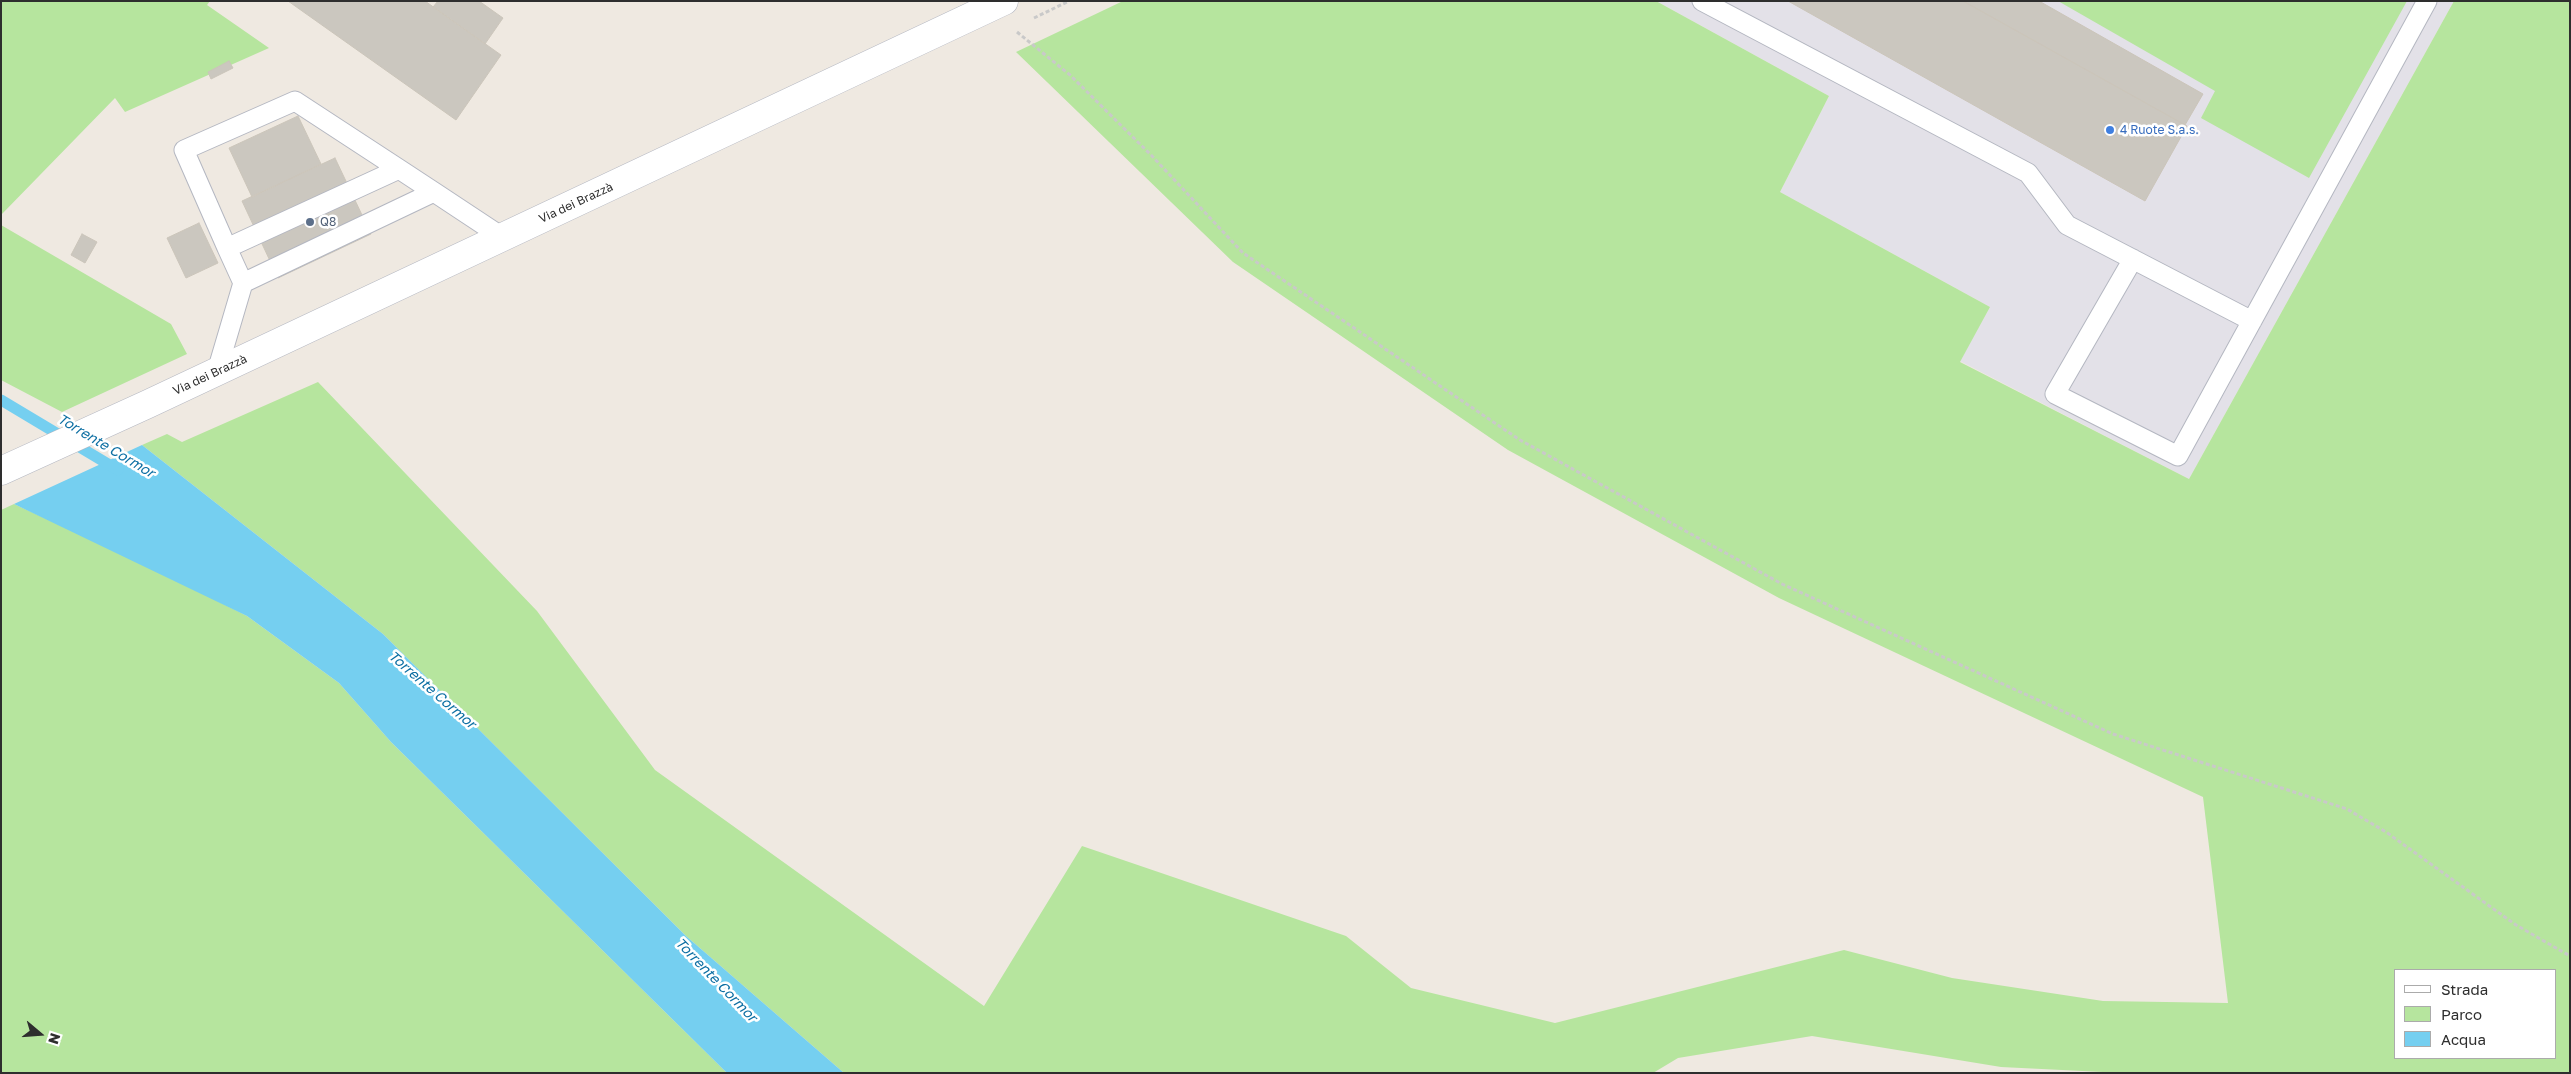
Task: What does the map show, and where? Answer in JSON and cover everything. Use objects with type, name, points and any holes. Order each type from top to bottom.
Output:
[{"type":"main road","name":"Via dei Brazzà","points":[[1,470],[148,404],[995,5]]},
{"type":"lane","points":[[1702,1],[2028,173],[2067,225],[2252,321]]},
{"type":"lane","points":[[2133,259],[2056,394],[2178,456],[2427,1]]},
{"type":"lane","points":[[217,371],[243,283],[184,150],[295,101],[502,237]]},
{"type":"lane","points":[[227,248],[399,169]]},
{"type":"lane","points":[[243,283],[434,192]]},
{"type":"path","points":[[995,5],[1070,75],[1151,155],[1243,253],[1520,440],[1782,584],[2113,734],[2347,809],[2386,832],[2516,925],[2570,956]]},
{"type":"shaded area","points":[[1656,1],[2454,1],[2189,479],[1960,361],[1990,307],[1780,192],[1829,96]]},
{"type":"green space","points":[[1,1],[210,1],[207,5],[269,48],[125,112],[115,98],[1,215]]},
{"type":"green space","points":[[1123,1],[1656,1],[1829,96],[1780,192],[1990,307],[1960,362],[2189,479],[2454,1],[2570,2],[2570,1073],[2123,1073],[2001,1067],[1812,1036],[1678,1058],[1653,1073],[844,1073],[686,936],[383,634],[142,445],[167,434],[182,442],[318,382],[537,611],[655,770],[984,1006],[1082,846],[1346,936],[1411,988],[1555,1023],[1844,950],[1952,978],[2103,1001],[2228,1003],[2203,797],[1779,598],[1508,450],[1233,262],[1016,52]]},
{"type":"green space","points":[[2058,1],[2407,1],[2309,178],[2201,118],[2215,91]]},
{"type":"green space","points":[[1,225],[171,324],[187,354],[62,412],[1,380]]},
{"type":"green space","points":[[14,504],[143,563],[247,616],[339,683],[391,742],[727,1073],[1,1073],[1,510]]},
{"type":"water","points":[[142,445],[383,634],[686,936],[844,1073],[727,1073],[391,742],[339,683],[247,616],[14,504]]},
{"type":"building","points":[[288,1],[425,1],[501,55],[456,120]]},
{"type":"building","points":[[438,1],[479,1],[503,18],[485,44],[433,7]]},
{"type":"building","points":[[1788,1],[1963,1],[2187,126],[2145,201]]},
{"type":"building","points":[[1963,1],[2039,1],[2203,94],[2185,125]]},
{"type":"building","points":[[229,61],[233,68],[211,79],[208,72]]},
{"type":"building","points":[[298,116],[321,164],[252,197],[229,148]]},
{"type":"building","points":[[335,158],[371,234],[278,278],[242,201]]},
{"type":"building","points":[[199,223],[218,263],[186,278],[167,238]]},
{"type":"building","points":[[82,234],[97,242],[85,263],[71,255]]},
{"type":"waterway","name":"Torrente Cormor","points":[[1,400],[118,470]]},
{"type":"place","name":"4 Ruote S.a.s.","points":[[2110,130]]},
{"type":"place","name":"Q8","points":[[310,222]]}]
